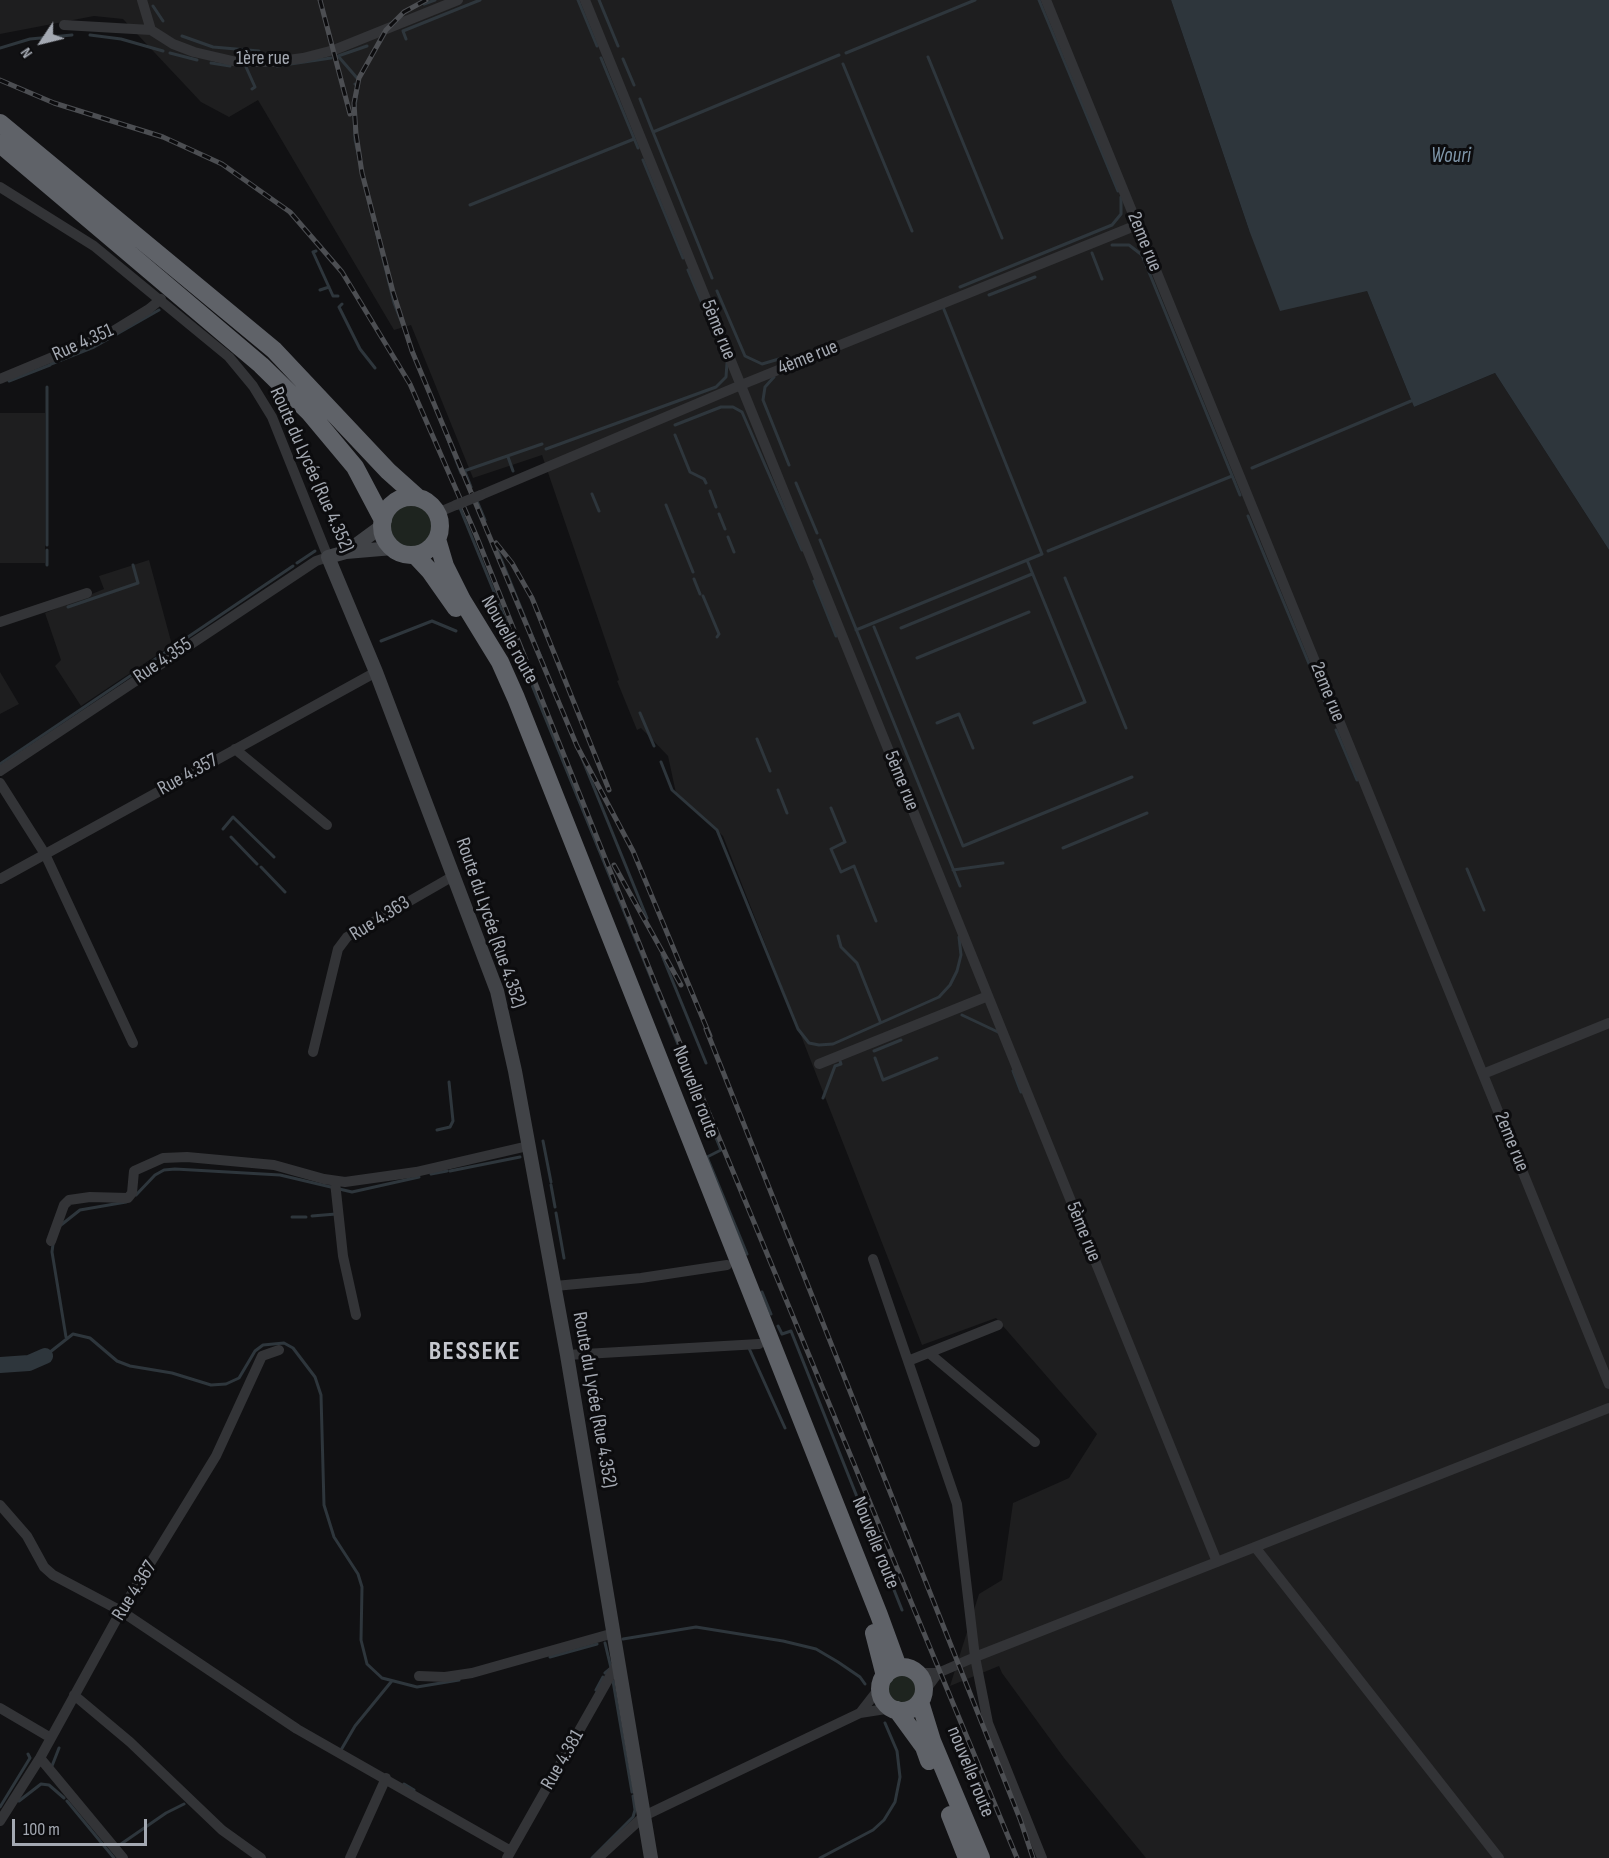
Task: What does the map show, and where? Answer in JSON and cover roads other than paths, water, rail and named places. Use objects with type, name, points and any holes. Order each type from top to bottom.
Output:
[{"type":"highway","points":[[0,123],[274,350],[388,471],[417,497],[429,503],[437,513],[440,526],[437,539],[428,550],[415,555],[403,554],[393,548],[385,538],[382,523],[355,467],[309,412],[261,364],[0,144]]},
{"type":"highway","points":[[382,523],[387,510],[395,502],[405,497],[417,497]]},
{"type":"highway","name":"Nouvelle route","points":[[437,539],[445,566],[462,600],[500,662],[516,698],[718,1228],[728,1265],[878,1643],[888,1676]]},
{"type":"highway","name":"Nouvelle route","points":[[415,555],[430,571],[455,607],[491,667],[508,703],[718,1228],[879,1615],[888,1676]]},
{"type":"highway","points":[[908,1668],[917,1673],[923,1682],[922,1697],[912,1708],[894,1709],[882,1696],[888,1676],[908,1668]]},
{"type":"highway","name":"nouvelle route","points":[[922,1697],[932,1741],[981,1858]]},
{"type":"highway","name":"nouvelle route","points":[[894,1709],[924,1747],[967,1858]]},
{"type":"main road","points":[[346,552],[382,523]]},
{"type":"main road","points":[[328,557],[346,552],[393,548]]},
{"type":"main road","name":"Route du Lycée (Rue 4.352)","points":[[328,557],[376,672],[455,875],[497,991],[555,1286],[651,1858]]},
{"type":"street","points":[[142,0],[151,30]]},
{"type":"street","name":"1ère rue","points":[[64,25],[151,30],[172,44],[194,52],[237,62],[273,62],[303,58],[333,50],[458,0]]},
{"type":"street","name":"5ème rue","points":[[585,0],[1217,1562]]},
{"type":"street","name":"2eme rue","points":[[1046,0],[1609,1384]]},
{"type":"street","name":"Route du Lycée (Rue 4.352)","points":[[0,186],[94,246],[161,298],[229,357],[253,386],[272,417],[328,557]]},
{"type":"street","name":"4ème rue","points":[[437,513],[741,385],[1137,225]]},
{"type":"street","name":"Rue 4.351","points":[[0,379],[110,333],[149,309],[161,298]]},
{"type":"street","name":"Rue 4.355","points":[[0,771],[316,561],[328,557]]},
{"type":"street","points":[[0,622],[87,593]]},
{"type":"street","name":"Rue 4.357","points":[[0,879],[376,672]]},
{"type":"street","points":[[235,749],[327,825]]},
{"type":"street","points":[[0,783],[45,854],[133,1043]]},
{"type":"street","name":"Rue 4.363","points":[[313,1052],[338,949],[347,937],[455,875]]},
{"type":"street","points":[[819,1064],[988,996]]},
{"type":"street","points":[[1483,1074],[1609,1023]]},
{"type":"street","points":[[51,1241],[64,1204],[69,1200],[90,1197],[128,1198],[132,1193],[134,1171],[163,1158],[187,1157],[274,1165],[335,1182],[416,1172],[528,1146]]},
{"type":"street","points":[[335,1182],[343,1256],[356,1315]]},
{"type":"street","points":[[873,1259],[957,1504],[975,1657],[988,1723],[1042,1858]]},
{"type":"street","points":[[555,1286],[641,1278],[728,1265]]},
{"type":"street","points":[[908,1361],[998,1325]]},
{"type":"street","points":[[567,1356],[759,1344]]},
{"type":"street","name":"Rue 4.367","points":[[0,1821],[40,1758],[121,1611],[216,1456],[262,1356],[279,1350]]},
{"type":"street","points":[[929,1353],[1035,1442]]},
{"type":"street","points":[[917,1673],[938,1673],[1609,1408]]},
{"type":"street","points":[[0,1505],[27,1536],[48,1572],[121,1611],[297,1729],[386,1778],[509,1854]]},
{"type":"street","points":[[1255,1547],[1499,1858]]},
{"type":"street","points":[[419,1676],[446,1677],[472,1673],[614,1633]]},
{"type":"street","name":"Rue 4.381","points":[[509,1854],[618,1662]]},
{"type":"street","points":[[922,1697],[938,1673]]},
{"type":"street","points":[[860,1713],[888,1676]]},
{"type":"street","points":[[74,1695],[130,1742],[222,1830],[261,1858]]},
{"type":"street","points":[[0,1708],[51,1738]]},
{"type":"street","points":[[598,1858],[644,1816],[860,1713],[894,1709]]},
{"type":"street","points":[[40,1758],[123,1858]]},
{"type":"street","points":[[350,1858],[386,1778]]},
{"type":"water","name":"Wouri","points":[[1171,0],[1609,0],[1609,550],[1495,373],[1414,407],[1367,291],[1280,311],[1249,230]]},
{"type":"waterway","points":[[424,4],[435,0]]},
{"type":"waterway","points":[[406,39],[403,31],[480,0]]},
{"type":"waterway","points":[[578,0],[597,46]]},
{"type":"waterway","points":[[599,0],[618,46]]},
{"type":"waterway","points":[[846,53],[975,0]]},
{"type":"waterway","points":[[1039,0],[1118,191]]},
{"type":"waterway","points":[[153,6],[163,21]]},
{"type":"waterway","points":[[0,48],[30,39],[72,35]]},
{"type":"waterway","points":[[90,35],[121,39],[163,51]]},
{"type":"waterway","points":[[182,36],[213,47],[259,51]]},
{"type":"waterway","points":[[357,78],[338,56],[367,46]]},
{"type":"waterway","points":[[170,53],[197,60]]},
{"type":"waterway","points":[[640,99],[653,132],[839,55]]},
{"type":"waterway","points":[[928,57],[1002,238]]},
{"type":"waterway","points":[[277,66],[331,58]]},
{"type":"waterway","points":[[601,58],[638,148]]},
{"type":"waterway","points":[[623,59],[634,85]]},
{"type":"waterway","points":[[211,63],[230,66]]},
{"type":"waterway","points":[[843,64],[912,231]]},
{"type":"waterway","points":[[246,67],[255,87],[252,89]]},
{"type":"waterway","points":[[355,84],[358,87],[354,113],[355,140],[371,212]]},
{"type":"waterway","points":[[653,132],[712,278]]},
{"type":"waterway","points":[[470,205],[634,139]]},
{"type":"waterway","points":[[643,160],[683,258]]},
{"type":"waterway","points":[[960,287],[1112,225],[1121,214],[1121,197]]},
{"type":"waterway","points":[[376,231],[394,303],[461,473]]},
{"type":"waterway","points":[[1112,245],[1129,245],[1142,255],[1240,495]]},
{"type":"waterway","points":[[316,251],[313,252],[333,296],[338,296]]},
{"type":"waterway","points":[[1092,253],[1102,279]]},
{"type":"waterway","points":[[688,270],[702,303]]},
{"type":"waterway","points":[[989,295],[1035,277]]},
{"type":"waterway","points":[[320,290],[329,287]]},
{"type":"waterway","points":[[717,291],[745,356],[762,364],[779,359]]},
{"type":"waterway","points":[[342,304],[339,307],[360,349],[375,368]]},
{"type":"waterway","points":[[856,630],[1042,554],[943,307],[941,308]]},
{"type":"waterway","points":[[51,364],[94,347],[159,310]]},
{"type":"waterway","points":[[546,449],[716,387],[726,377],[727,363]]},
{"type":"waterway","points":[[9,381],[50,365]]},
{"type":"waterway","points":[[774,377],[765,387],[763,400],[789,465]]},
{"type":"waterway","points":[[47,387],[47,545]]},
{"type":"waterway","points":[[1252,468],[1411,401]]},
{"type":"waterway","points":[[675,425],[721,407],[733,407],[742,412],[802,550]]},
{"type":"waterway","points":[[675,435],[690,472],[704,479],[706,483]]},
{"type":"waterway","points":[[461,472],[542,444]]},
{"type":"waterway","points":[[508,457],[513,471]]},
{"type":"waterway","points":[[465,472],[471,487]]},
{"type":"waterway","points":[[1048,551],[1232,476]]},
{"type":"waterway","points":[[796,483],[817,533]]},
{"type":"waterway","points":[[710,491],[716,507]]},
{"type":"waterway","points":[[592,494],[599,511]]},
{"type":"waterway","points":[[477,501],[485,520]]},
{"type":"waterway","points":[[666,505],[693,572]]},
{"type":"waterway","points":[[460,508],[721,1150],[707,1157],[747,1254]]},
{"type":"waterway","points":[[719,514],[725,529]]},
{"type":"waterway","points":[[1248,516],[1329,712]]},
{"type":"waterway","points":[[728,537],[734,552]]},
{"type":"waterway","points":[[820,540],[960,886]]},
{"type":"waterway","points":[[497,549],[647,918]]},
{"type":"waterway","points":[[47,550],[47,565]]},
{"type":"waterway","points":[[297,563],[315,551]]},
{"type":"waterway","points":[[1027,560],[1085,702],[1034,723]]},
{"type":"waterway","points":[[68,607],[138,583],[133,565]]},
{"type":"waterway","points":[[0,764],[293,566]]},
{"type":"waterway","points":[[901,628],[1032,574]]},
{"type":"waterway","points":[[1065,578],[1126,728]]},
{"type":"waterway","points":[[694,579],[700,594]]},
{"type":"waterway","points":[[814,581],[836,636]]},
{"type":"waterway","points":[[703,596],[719,634],[717,637]]},
{"type":"waterway","points":[[917,658],[1029,612]]},
{"type":"waterway","points":[[381,641],[432,621],[456,631]]},
{"type":"waterway","points":[[874,627],[963,846],[1132,777]]},
{"type":"waterway","points":[[640,713],[654,746]]},
{"type":"waterway","points":[[937,723],[959,714],[973,748]]},
{"type":"waterway","points":[[1336,730],[1357,780]]},
{"type":"waterway","points":[[757,739],[770,771]]},
{"type":"waterway","points":[[661,762],[672,790],[717,830],[798,1029],[809,1043],[833,1044],[939,997],[950,985],[957,971],[961,955],[959,937]]},
{"type":"waterway","points":[[778,790],[787,813]]},
{"type":"waterway","points":[[831,808],[845,842],[831,849],[841,872],[854,866],[876,921]]},
{"type":"waterway","points":[[1063,848],[1147,813]]},
{"type":"waterway","points":[[223,829],[233,817],[274,857]]},
{"type":"waterway","points":[[231,837],[257,864]]},
{"type":"waterway","points":[[953,870],[1003,863]]},
{"type":"waterway","points":[[261,867],[285,892]]},
{"type":"waterway","points":[[1467,869],[1484,910]]},
{"type":"waterway","points":[[838,936],[841,947],[857,963],[880,1021]]},
{"type":"waterway","points":[[662,955],[706,1063]]},
{"type":"waterway","points":[[962,1015],[998,1032]]},
{"type":"waterway","points":[[874,1051],[901,1040]]},
{"type":"waterway","points":[[875,1058],[883,1080],[937,1058]]},
{"type":"waterway","points":[[823,1098],[835,1066],[841,1064],[840,1061]]},
{"type":"waterway","points":[[1013,1071],[1021,1092]]},
{"type":"waterway","points":[[437,1130],[450,1127],[453,1121],[449,1082]]},
{"type":"waterway","points":[[543,1141],[551,1182]]},
{"type":"waterway","points":[[450,1171],[520,1157]]},
{"type":"waterway","points":[[136,1195],[155,1175],[164,1170],[175,1169],[280,1175],[352,1192],[419,1177]]},
{"type":"waterway","points":[[431,1174],[447,1171]]},
{"type":"waterway","points":[[551,1185],[555,1207]]},
{"type":"waterway","points":[[61,1225],[80,1210],[126,1202]]},
{"type":"waterway","points":[[556,1213],[564,1258]]},
{"type":"waterway","points":[[312,1216],[336,1214]]},
{"type":"waterway","points":[[292,1217],[306,1217]]},
{"type":"waterway","points":[[53,1244],[52,1252],[66,1337]]},
{"type":"waterway","points":[[762,1292],[771,1314]]},
{"type":"waterway","points":[[778,1326],[782,1334],[791,1331],[902,1610]]},
{"type":"waterway","points":[[45,1356],[73,1334],[90,1338],[117,1361],[130,1366],[172,1373],[211,1385],[226,1384],[239,1378],[255,1351],[263,1345],[284,1343],[293,1348],[315,1377],[321,1395],[324,1505],[334,1537],[358,1574],[362,1587],[361,1640],[367,1664],[382,1678],[417,1687],[459,1680]]},
{"type":"waterway","points":[[748,1346],[785,1428]]},
{"type":"waterway","points":[[0,1365],[29,1363],[45,1356]]},
{"type":"waterway","points":[[623,1639],[696,1627],[783,1641],[816,1649],[860,1677],[865,1684]]},
{"type":"waterway","points":[[605,1643],[611,1668],[605,1673]]},
{"type":"waterway","points":[[550,1657],[597,1644]]},
{"type":"waterway","points":[[596,1690],[603,1677]]},
{"type":"waterway","points":[[613,1681],[632,1792]]},
{"type":"waterway","points":[[341,1750],[355,1726],[391,1682]]},
{"type":"waterway","points":[[820,1858],[873,1830],[884,1820],[895,1802],[900,1777],[897,1751],[885,1723]]},
{"type":"waterway","points":[[52,1766],[59,1748]]},
{"type":"waterway","points":[[0,1807],[30,1758],[28,1754]]},
{"type":"waterway","points":[[19,1801],[41,1784],[49,1785],[64,1798]]},
{"type":"waterway","points":[[404,1784],[414,1790]]},
{"type":"waterway","points":[[592,1858],[633,1817],[635,1810],[633,1796]]},
{"type":"waterway","points":[[67,1801],[114,1858]]},
{"type":"waterway","points":[[121,1844],[166,1813],[184,1804]]},
{"type":"railway","points":[[320,0],[350,114]]},
{"type":"railway","points":[[426,0],[404,12],[386,30],[359,78],[354,103],[362,173],[393,292],[412,351],[577,746],[633,851],[710,1036]]},
{"type":"railway","points":[[0,80],[54,103],[163,137],[222,164],[290,212],[342,272],[410,384],[476,535],[655,983],[1017,1858]]},
{"type":"railway","points":[[496,543],[512,563],[532,598],[609,790]]},
{"type":"railway","points":[[614,865],[681,985]]},
{"type":"railway","points":[[706,1029],[1020,1819],[1033,1858]]},
{"type":"district","name":"BESSEKE","points":[[475,1352]]}]
